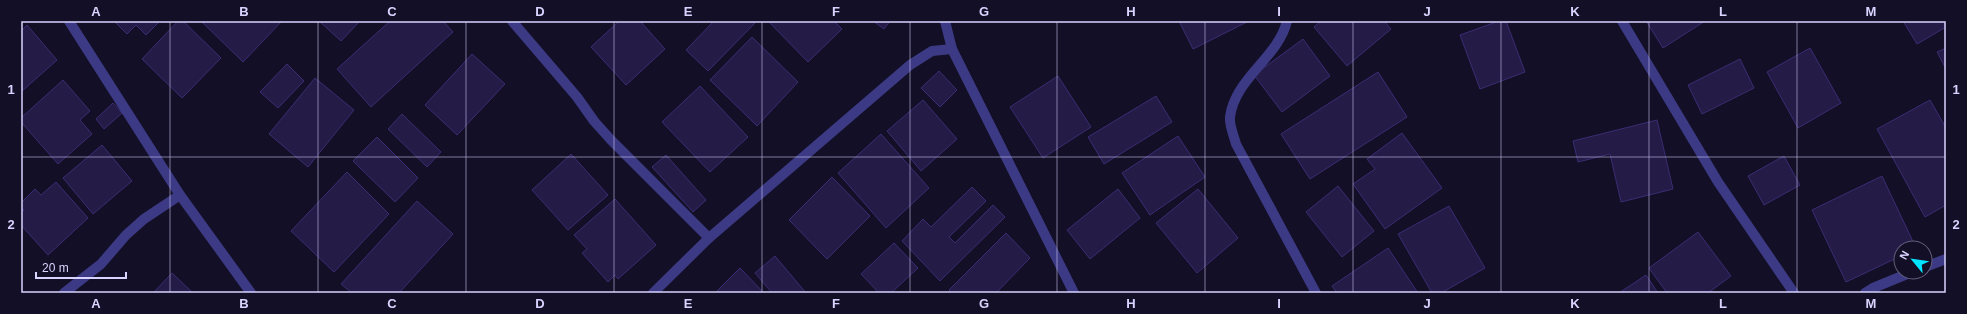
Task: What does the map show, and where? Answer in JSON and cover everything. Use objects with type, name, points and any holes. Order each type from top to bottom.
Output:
[{"type":"street","points":[[68,21],[180,195],[251,293]]},
{"type":"street","points":[[512,21],[577,97],[594,121],[611,140],[709,238]]},
{"type":"street","points":[[944,21],[952,49],[1074,293]]},
{"type":"street","points":[[1287,21],[1285,29],[1266,58],[1237,93],[1230,118],[1236,144],[1316,293]]},
{"type":"street","points":[[1622,21],[1718,182],[1794,293]]},
{"type":"street","points":[[653,293],[709,238],[910,65],[932,52],[952,49]]},
{"type":"street","points":[[64,293],[100,264],[144,219],[180,195]]},
{"type":"street","points":[[1933,264],[1946,259]]},
{"type":"street","points":[[1865,293],[1893,280]]},
{"type":"building","points":[[114,21],[160,21],[146,35],[136,25],[127,34]]},
{"type":"building","points":[[178,21],[183,21],[221,58],[182,98],[142,59]]},
{"type":"building","points":[[201,21],[282,21],[243,62]]},
{"type":"building","points":[[319,21],[360,21],[341,41]]},
{"type":"building","points":[[390,21],[443,21],[453,32],[371,107],[337,69]]},
{"type":"building","points":[[619,21],[640,21],[665,49],[626,85],[591,47]]},
{"type":"building","points":[[714,21],[753,21],[755,23],[708,71],[686,50]]},
{"type":"building","points":[[768,21],[834,21],[842,29],[808,62]]},
{"type":"building","points":[[873,21],[890,21],[884,29]]},
{"type":"building","points":[[1179,21],[1249,21],[1193,49]]},
{"type":"building","points":[[1321,21],[1384,21],[1391,29],[1347,66],[1314,27]]},
{"type":"building","points":[[1499,21],[1506,21],[1525,72],[1480,89],[1460,35]]},
{"type":"building","points":[[1646,21],[1705,21],[1663,48]]},
{"type":"building","points":[[1903,21],[1946,21],[1946,27],[1917,44]]},
{"type":"building","points":[[27,25],[57,60],[21,92],[21,31]]},
{"type":"building","points":[[752,37],[798,82],[757,126],[710,80]]},
{"type":"building","points":[[1303,39],[1330,76],[1282,112],[1254,75]]},
{"type":"building","points":[[1810,48],[1841,103],[1798,128],[1767,72]]},
{"type":"building","points":[[1946,48],[1946,69],[1937,52]]},
{"type":"building","points":[[472,54],[505,84],[457,135],[425,105]]},
{"type":"building","points":[[1740,59],[1754,88],[1702,114],[1688,85]]},
{"type":"building","points":[[287,64],[304,81],[278,108],[260,92]]},
{"type":"building","points":[[939,71],[957,90],[940,107],[921,88]]},
{"type":"building","points":[[1378,72],[1407,117],[1310,179],[1281,134]]},
{"type":"building","points":[[1058,76],[1091,127],[1043,158],[1010,107]]},
{"type":"building","points":[[315,78],[354,110],[308,167],[269,134]]},
{"type":"building","points":[[63,80],[90,111],[80,120],[92,134],[58,164],[21,122],[21,118]]},
{"type":"building","points":[[700,86],[748,137],[710,172],[662,122]]},
{"type":"building","points":[[1156,96],[1172,122],[1104,164],[1088,137]]},
{"type":"building","points":[[923,100],[957,139],[921,171],[887,131]]},
{"type":"building","points":[[1930,100],[1946,128],[1946,205],[1925,217],[1877,129]]},
{"type":"building","points":[[113,103],[122,113],[104,129],[96,119]]},
{"type":"building","points":[[402,114],[441,152],[427,167],[388,129]]},
{"type":"building","points":[[1657,120],[1673,189],[1621,202],[1610,154],[1578,162],[1573,141]]},
{"type":"building","points":[[1402,133],[1442,188],[1385,229],[1353,184],[1375,169],[1367,159]]},
{"type":"building","points":[[881,134],[929,188],[886,228],[838,173]]},
{"type":"building","points":[[1178,136],[1205,177],[1150,215],[1122,173]]},
{"type":"building","points":[[377,137],[418,178],[395,202],[353,161]]},
{"type":"building","points":[[102,145],[132,181],[93,214],[63,178]]},
{"type":"building","points":[[571,154],[608,195],[568,230],[532,190]]},
{"type":"building","points":[[666,155],[706,200],[693,212],[652,167]]},
{"type":"building","points":[[1784,156],[1800,185],[1764,205],[1748,176]]},
{"type":"building","points":[[347,172],[389,214],[334,272],[291,231]]},
{"type":"building","points":[[1882,176],[1912,240],[1893,240],[1893,260],[1846,282],[1812,210]]},
{"type":"building","points":[[832,177],[870,216],[827,259],[789,220]]},
{"type":"building","points":[[56,182],[88,218],[48,255],[21,225],[21,212],[24,210],[21,207],[21,203],[35,189],[41,195]]},
{"type":"building","points":[[1338,186],[1374,231],[1342,257],[1306,212]]},
{"type":"building","points":[[972,187],[986,201],[949,237],[955,243],[993,205],[1005,217],[940,281],[902,241],[923,219],[931,227]]},
{"type":"building","points":[[1118,189],[1140,218],[1090,259],[1067,230]]},
{"type":"building","points":[[1198,189],[1238,238],[1197,273],[1156,223]]},
{"type":"building","points":[[615,199],[656,245],[618,279],[615,275],[608,282],[582,253],[587,249],[574,235]]},
{"type":"building","points":[[417,201],[453,234],[399,293],[352,293],[341,284]]},
{"type":"building","points":[[1449,206],[1485,268],[1441,293],[1432,293],[1398,234]]},
{"type":"building","points":[[1698,232],[1731,276],[1708,293],[1667,293],[1649,268]]},
{"type":"building","points":[[1006,233],[1030,258],[996,293],[952,293],[949,290]]},
{"type":"building","points":[[894,243],[918,268],[891,293],[879,293],[861,274]]},
{"type":"building","points":[[1388,248],[1418,293],[1337,293],[1332,286]]},
{"type":"building","points":[[775,256],[806,293],[772,293],[755,273]]},
{"type":"building","points":[[740,268],[764,293],[715,293]]},
{"type":"building","points":[[172,273],[193,293],[153,293]]},
{"type":"building","points":[[1646,275],[1658,293],[1619,293]]}]
